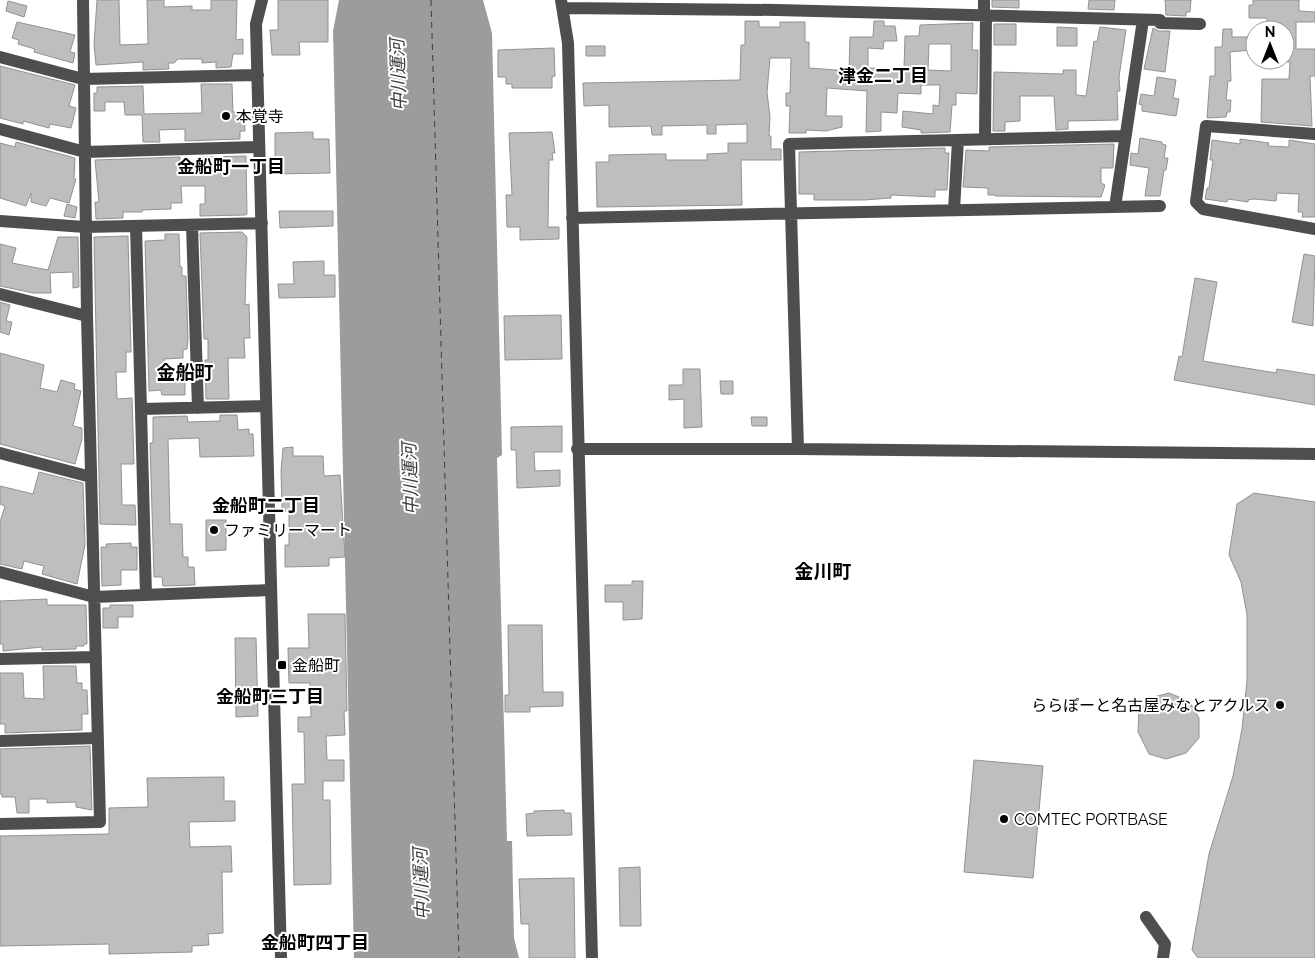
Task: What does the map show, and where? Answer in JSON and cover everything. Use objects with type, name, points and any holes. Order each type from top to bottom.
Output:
[{"type":"street","points":[[0,824],[100,822],[86,316],[83,0]]},
{"type":"street","points":[[262,0],[256,24],[281,958]]},
{"type":"street","points":[[984,0],[985,139]]},
{"type":"street","points":[[592,958],[577,449],[568,43],[562,4],[1143,20],[1200,24]]},
{"type":"street","points":[[1115,207],[1143,20]]},
{"type":"street","points":[[0,57],[83,79],[258,75]]},
{"type":"street","points":[[1315,134],[1206,126],[1196,202],[1203,209],[1315,228]]},
{"type":"street","points":[[0,129],[85,152],[260,147]]},
{"type":"street","points":[[798,449],[789,214],[789,144],[1126,136]]},
{"type":"street","points":[[954,210],[958,140]]},
{"type":"street","points":[[572,218],[1160,206]]},
{"type":"street","points":[[0,221],[85,227],[262,223]]},
{"type":"street","points":[[192,224],[198,408]]},
{"type":"street","points":[[136,226],[146,595]]},
{"type":"street","points":[[0,294],[86,316]]},
{"type":"street","points":[[141,409],[266,406]]},
{"type":"street","points":[[577,449],[1315,454]]},
{"type":"street","points":[[0,453],[91,476]]},
{"type":"street","points":[[0,572],[94,597],[270,590]]},
{"type":"street","points":[[0,659],[96,657]]},
{"type":"street","points":[[0,741],[98,738]]},
{"type":"street","points":[[1146,916],[1165,944],[1163,958]]},
{"type":"water","name":"中川運河","points":[[339,0],[483,0],[492,33],[502,455],[497,458],[507,841],[512,841],[514,938],[519,958],[354,958],[333,31]]},
{"type":"building","points":[[97,0],[119,0],[120,45],[148,44],[147,0],[164,0],[164,7],[192,6],[192,10],[211,10],[211,0],[237,0],[236,40],[243,39],[243,54],[233,54],[231,67],[216,68],[216,62],[202,63],[202,59],[178,59],[174,63],[168,63],[169,69],[143,70],[143,62],[96,65],[94,44]]},
{"type":"building","points":[[278,0],[328,0],[328,42],[299,42],[300,55],[272,55],[270,30],[278,30]]},
{"type":"building","points":[[992,0],[1019,0],[1019,8],[992,7]]},
{"type":"building","points":[[1089,0],[1115,0],[1114,10],[1088,9]]},
{"type":"building","points":[[1165,0],[1191,0],[1190,12],[1186,12],[1186,16],[1166,15]]},
{"type":"building","points":[[1253,0],[1299,0],[1299,11],[1315,12],[1315,22],[1296,22],[1296,49],[1315,49],[1315,76],[1310,76],[1312,126],[1261,122],[1262,79],[1289,79],[1290,70],[1295,70],[1295,20],[1249,18],[1249,5],[1253,5]]},
{"type":"building","points":[[8,1],[27,6],[24,17],[6,11]]},
{"type":"building","points":[[745,21],[759,21],[759,27],[780,27],[780,22],[805,22],[805,42],[809,42],[809,68],[849,71],[850,37],[873,37],[874,21],[884,21],[884,26],[895,26],[897,41],[884,41],[883,49],[868,48],[868,68],[904,69],[905,36],[919,36],[920,25],[973,23],[972,50],[978,50],[977,94],[956,93],[956,105],[952,105],[950,132],[921,133],[921,130],[902,127],[903,111],[933,114],[933,105],[939,106],[940,85],[921,85],[921,94],[898,93],[897,113],[881,112],[881,131],[866,132],[867,91],[827,88],[826,116],[842,116],[842,127],[826,131],[806,130],[806,133],[789,133],[790,106],[786,106],[786,93],[790,93],[791,58],[770,58],[767,92],[770,117],[769,136],[771,136],[771,149],[781,149],[781,160],[741,160],[742,205],[597,207],[596,162],[609,162],[609,155],[653,154],[666,154],[666,160],[707,160],[707,154],[728,153],[728,143],[747,143],[747,124],[716,125],[716,134],[707,134],[707,125],[662,126],[662,135],[652,135],[651,126],[609,127],[609,105],[584,106],[583,83],[740,80],[741,45],[745,45]],"holes":[[[929,44],[951,44],[951,71],[928,70]]]},
{"type":"building","points":[[17,22],[75,35],[70,52],[75,53],[73,63],[34,52],[35,49],[18,44],[19,40],[12,38]]},
{"type":"building","points":[[994,24],[1016,24],[1016,45],[994,45]]},
{"type":"building","points":[[1057,27],[1077,28],[1077,46],[1057,46]]},
{"type":"building","points":[[1100,27],[1126,30],[1119,77],[1120,91],[1117,91],[1118,120],[1068,121],[1068,129],[1056,130],[1054,96],[1020,96],[1020,121],[1005,122],[1005,131],[993,131],[994,72],[1063,74],[1063,70],[1076,70],[1076,95],[1086,96],[1094,41],[1097,42]]},
{"type":"building","points":[[1153,28],[1159,31],[1170,31],[1165,72],[1144,69]]},
{"type":"building","points":[[1223,29],[1232,29],[1232,37],[1245,37],[1245,51],[1230,52],[1231,81],[1228,81],[1226,100],[1231,100],[1230,112],[1227,112],[1226,117],[1207,118],[1210,76],[1215,76],[1215,47],[1222,47]]},
{"type":"building","points":[[586,46],[605,46],[605,56],[586,56]]},
{"type":"building","points":[[554,48],[555,76],[552,77],[552,88],[512,88],[512,84],[506,84],[506,77],[498,77],[498,50]]},
{"type":"building","points":[[0,66],[75,85],[69,106],[76,108],[71,128],[50,124],[49,128],[23,121],[23,124],[0,118]]},
{"type":"building","points":[[1157,77],[1176,80],[1173,98],[1179,99],[1176,116],[1142,111],[1142,105],[1139,104],[1141,94],[1154,96]]},
{"type":"building","points":[[201,84],[232,84],[233,112],[244,112],[245,131],[240,131],[240,139],[185,141],[185,129],[159,130],[160,142],[143,142],[142,115],[125,115],[124,102],[105,102],[105,111],[94,111],[94,93],[97,93],[97,87],[143,86],[144,114],[202,113]]},
{"type":"building","points":[[313,132],[313,139],[329,139],[330,173],[275,174],[275,133]]},
{"type":"building","points":[[552,132],[555,153],[552,153],[553,160],[549,160],[548,227],[559,227],[559,239],[520,240],[520,227],[507,227],[506,195],[512,195],[509,133]]},
{"type":"building","points":[[1140,138],[1162,142],[1162,144],[1166,145],[1164,158],[1168,158],[1160,196],[1145,196],[1149,168],[1130,165],[1131,153],[1138,154]]},
{"type":"building","points":[[1240,139],[1269,143],[1268,146],[1289,147],[1289,140],[1315,144],[1315,217],[1302,217],[1303,212],[1298,212],[1299,194],[1277,193],[1276,201],[1254,199],[1248,200],[1248,202],[1228,199],[1227,202],[1205,199],[1207,188],[1209,188],[1213,160],[1210,160],[1212,140],[1240,144]]},
{"type":"building","points":[[16,142],[75,158],[74,179],[76,179],[69,203],[50,198],[46,206],[31,202],[31,193],[26,206],[0,198],[0,143],[15,147]]},
{"type":"building","points":[[1114,144],[1113,168],[1101,168],[1101,183],[1105,185],[1101,197],[995,196],[988,195],[988,188],[963,187],[966,150],[989,151],[989,147]]},
{"type":"building","points":[[945,148],[945,153],[949,153],[947,190],[935,190],[935,197],[891,195],[891,198],[864,200],[814,200],[814,194],[799,194],[799,152]]},
{"type":"building","points":[[246,156],[247,214],[245,215],[200,216],[200,204],[205,204],[205,186],[181,186],[182,203],[171,203],[171,209],[123,212],[123,218],[96,219],[95,202],[99,202],[95,160],[180,157],[180,164],[200,164],[203,163],[203,157]]},
{"type":"building","points":[[67,204],[77,207],[75,218],[64,216]]},
{"type":"building","points":[[279,211],[333,211],[333,226],[280,228]]},
{"type":"building","points":[[242,232],[247,237],[245,305],[249,304],[250,338],[244,338],[245,358],[228,358],[229,399],[206,399],[205,360],[208,360],[208,339],[204,339],[200,233]]},
{"type":"building","points":[[165,234],[179,234],[180,267],[182,267],[182,276],[186,276],[188,339],[187,349],[183,350],[183,358],[164,359],[165,381],[185,380],[185,395],[162,395],[161,390],[149,391],[145,241],[165,240]]},
{"type":"building","points":[[128,236],[131,352],[126,352],[126,372],[116,372],[117,399],[132,398],[134,464],[121,464],[122,505],[135,505],[136,525],[100,524],[94,237]]},
{"type":"building","points":[[58,237],[78,237],[79,287],[73,288],[73,272],[50,273],[51,293],[33,293],[0,286],[0,244],[16,248],[12,263],[48,270]]},
{"type":"building","points":[[1304,254],[1315,256],[1313,326],[1292,322]]},
{"type":"building","points":[[324,261],[324,275],[335,275],[335,297],[279,298],[278,284],[294,284],[293,262]]},
{"type":"building","points":[[1195,278],[1217,282],[1203,361],[1276,373],[1277,369],[1315,375],[1315,405],[1174,380],[1179,356],[1182,357]]},
{"type":"building","points":[[0,302],[10,305],[6,321],[12,322],[9,335],[0,332]]},
{"type":"building","points":[[561,315],[562,359],[505,360],[504,316]]},
{"type":"building","points":[[0,353],[44,365],[40,388],[57,392],[61,380],[75,384],[74,389],[81,391],[73,426],[82,428],[82,439],[75,464],[0,444]]},
{"type":"building","points":[[683,369],[700,369],[702,427],[684,428],[684,399],[669,400],[669,385],[683,385]]},
{"type":"building","points":[[720,381],[733,381],[733,394],[721,394]]},
{"type":"building","points":[[220,415],[237,415],[238,430],[249,429],[249,434],[253,434],[254,456],[200,457],[199,438],[168,439],[170,524],[182,524],[183,557],[188,557],[188,567],[194,567],[195,585],[163,586],[162,577],[154,577],[150,443],[153,443],[153,417],[187,416],[188,422],[220,421]]},
{"type":"building","points":[[751,417],[767,417],[767,426],[752,426]]},
{"type":"building","points":[[562,426],[562,452],[534,452],[535,471],[560,470],[560,486],[517,488],[516,450],[511,450],[511,427]]},
{"type":"building","points":[[293,447],[293,456],[323,456],[324,476],[340,475],[345,557],[329,558],[329,566],[285,567],[285,545],[289,545],[289,511],[282,511],[281,471],[283,448]]},
{"type":"building","points":[[39,472],[83,483],[85,545],[77,584],[42,574],[44,566],[24,561],[22,569],[0,564],[0,522],[5,506],[0,504],[0,486],[33,494]]},
{"type":"building","name":"ららぽーと名古屋みなとアクルス","points":[[1254,493],[1315,502],[1315,958],[1198,958],[1192,950],[1209,854],[1233,776],[1242,729],[1247,681],[1247,615],[1241,582],[1229,555],[1237,504]]},
{"type":"building","points":[[206,520],[226,520],[226,550],[206,551]]},
{"type":"building","points":[[131,543],[131,547],[137,547],[137,570],[121,570],[121,585],[102,586],[101,547],[107,547],[106,544]]},
{"type":"building","points":[[632,581],[643,581],[642,619],[623,620],[623,602],[605,602],[605,585],[632,585]]},
{"type":"building","points":[[47,599],[47,605],[86,605],[87,644],[76,646],[76,649],[42,650],[42,647],[3,651],[3,644],[0,644],[0,601]]},
{"type":"building","points":[[110,605],[133,605],[133,617],[118,617],[118,628],[103,628],[103,608],[110,608]]},
{"type":"building","points":[[308,614],[345,614],[347,711],[344,711],[345,735],[326,736],[327,760],[344,760],[344,781],[323,781],[323,800],[330,800],[331,884],[294,885],[292,784],[305,784],[304,732],[298,732],[298,717],[311,717],[310,683],[289,683],[288,648],[309,648]]},
{"type":"building","points":[[508,625],[542,625],[543,692],[563,692],[563,706],[530,707],[530,712],[505,712],[505,695],[509,695]]},
{"type":"building","points":[[235,638],[256,638],[258,716],[236,717]]},
{"type":"building","points":[[43,666],[76,666],[77,683],[82,683],[82,690],[87,690],[88,714],[82,714],[82,730],[5,733],[5,724],[0,724],[0,673],[23,673],[24,698],[44,699]]},
{"type":"building","points":[[1169,693],[1189,701],[1199,718],[1199,738],[1186,753],[1166,759],[1149,754],[1138,732],[1139,712],[1150,698]]},
{"type":"building","points":[[90,746],[92,810],[76,807],[76,802],[47,803],[47,799],[29,799],[29,813],[17,813],[15,797],[2,797],[2,794],[0,794],[0,749]]},
{"type":"building","name":"COMTEC PORTBASE","points":[[974,760],[1043,766],[1033,878],[964,872]]},
{"type":"building","points":[[224,777],[224,801],[235,801],[235,821],[189,822],[190,847],[231,846],[232,872],[222,872],[223,933],[208,934],[209,945],[192,946],[192,952],[109,954],[109,944],[0,946],[0,836],[109,834],[109,808],[148,807],[147,778]]},
{"type":"building","points":[[564,810],[564,813],[571,813],[572,835],[527,836],[526,814],[534,813],[534,811]]},
{"type":"building","points":[[640,867],[641,926],[620,926],[619,868]]},
{"type":"building","points":[[574,878],[575,958],[529,958],[529,924],[521,924],[519,879]]},
{"type":"ferry route","points":[[431,0],[459,958]]},
{"type":"place","name":"本覚寺","points":[[226,116]]},
{"type":"place","name":"ファミリーマート","points":[[214,530]]},
{"type":"place","name":"金船町","points":[[282,665]]},
{"type":"place","name":"ららぽーと名古屋みなとアクルス","points":[[1280,705]]},
{"type":"place","name":"COMTEC PORTBASE","points":[[1004,819]]},
{"type":"district","name":"津金二丁目","points":[[883,75]]},
{"type":"district","name":"金船町一丁目","points":[[231,166]]},
{"type":"district","name":"金船町","points":[[185,372]]},
{"type":"district","name":"金船町二丁目","points":[[266,505]]},
{"type":"district","name":"金川町","points":[[823,571]]},
{"type":"district","name":"金船町三丁目","points":[[270,696]]},
{"type":"district","name":"金船町四丁目","points":[[315,942]]}]
